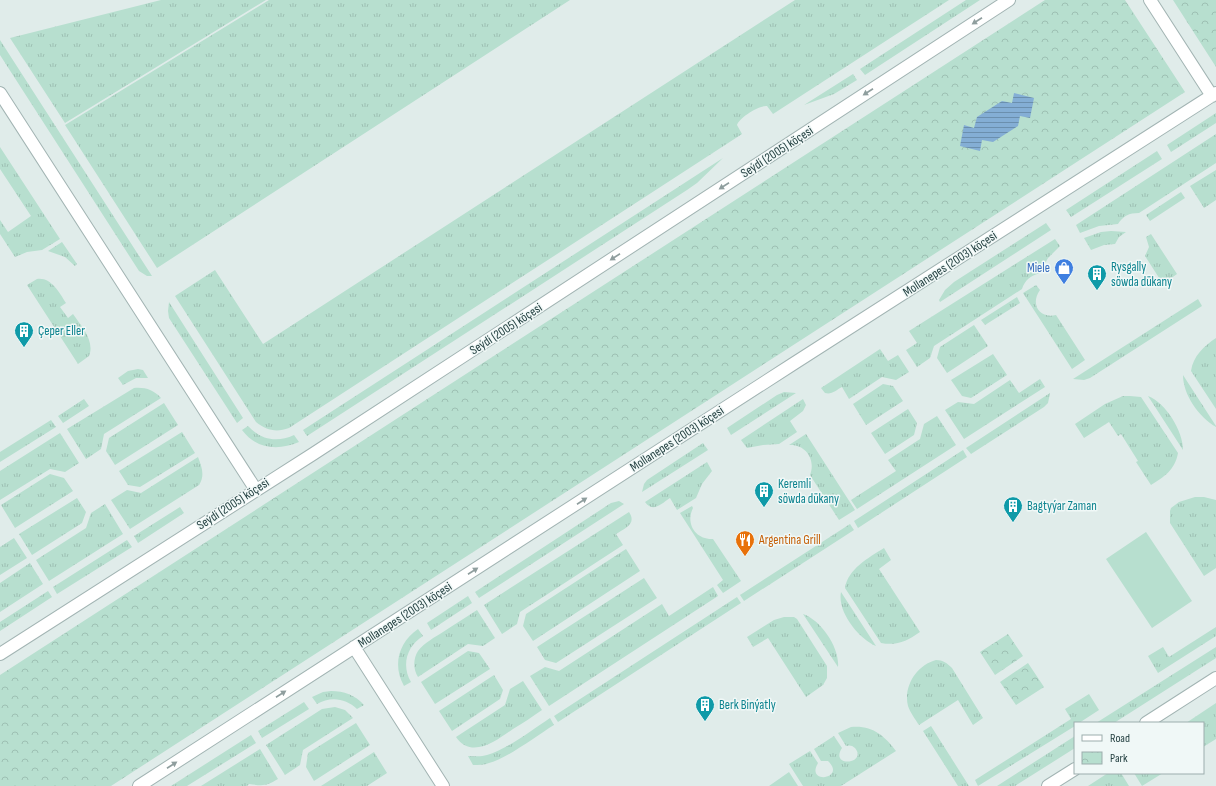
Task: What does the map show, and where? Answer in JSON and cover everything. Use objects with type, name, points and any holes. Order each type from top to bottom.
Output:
[{"type":"street","name":"Seýdi (2005) köçesi","points":[[0,654],[313,454],[1009,0]]},
{"type":"street","points":[[1150,0],[1214,95]]},
{"type":"street","points":[[0,93],[256,490]]},
{"type":"street","name":"Mollanepes (2003) köçesi","points":[[139,786],[792,364],[1214,95]]},
{"type":"street","points":[[354,647],[443,786]]},
{"type":"street","points":[[1148,722],[1216,678]]},
{"type":"street","points":[[1048,786],[1074,770]]},
{"type":"green space","points":[[161,0],[266,0],[65,123],[10,38]]},
{"type":"green space","points":[[269,0],[570,0],[157,268],[65,125]]},
{"type":"green space","points":[[795,0],[949,0],[773,114],[767,106],[763,106],[750,112],[741,119],[737,125],[742,134],[289,428],[284,430],[271,430],[256,422],[175,296],[215,270],[263,344]]},
{"type":"green space","points":[[966,0],[980,0],[865,75],[860,69]]},
{"type":"green space","points":[[1045,0],[1125,0],[1185,92],[111,786],[0,786],[0,675]]},
{"type":"green space","points":[[1173,0],[1216,0],[1216,67]]},
{"type":"green space","points":[[0,40],[152,276],[147,276],[139,271],[0,55]]},
{"type":"green space","points":[[853,74],[857,80],[834,94],[804,105]]},
{"type":"green space","points":[[1216,113],[1216,123],[1171,152],[1167,145]]},
{"type":"green space","points":[[1216,134],[1216,163],[1139,213],[1129,214],[1124,217],[1118,224],[1099,226],[1080,233],[1076,225]]},
{"type":"green space","points":[[0,147],[60,239],[42,250],[27,252],[15,257],[0,234],[0,220],[8,232],[31,216],[0,169]]},
{"type":"green space","points":[[1157,151],[1162,159],[1071,217],[1066,210]]},
{"type":"green space","points":[[723,158],[697,183],[687,190],[307,436],[303,430]]},
{"type":"green space","points":[[1216,170],[1216,200],[1204,208],[1190,186]]},
{"type":"green space","points":[[1181,192],[1185,198],[1150,221],[1146,215]]},
{"type":"green space","points":[[1046,223],[1051,230],[940,302],[939,300],[945,290],[954,282]]},
{"type":"green space","points":[[1101,232],[1126,232],[1119,237],[1115,244],[1104,245],[1091,250],[1084,238]]},
{"type":"green space","points":[[1151,234],[1177,274],[1163,284],[1145,256],[1149,247],[1146,237]]},
{"type":"green space","points":[[1055,239],[1060,246],[1048,258],[1040,273],[1028,279],[1022,289],[934,346],[930,358],[917,367],[906,350],[917,343],[909,331]]},
{"type":"green space","points":[[62,242],[77,264],[75,266],[65,257],[48,251]]},
{"type":"green space","points":[[37,279],[46,280],[54,286],[66,303],[60,307],[68,318],[73,314],[87,334],[90,345],[89,356],[78,364],[27,285]]},
{"type":"green space","points":[[1036,285],[1040,290],[1036,300],[1038,309],[1045,315],[1056,315],[1085,360],[1072,369],[1023,293]]},
{"type":"green space","points":[[1017,297],[1020,303],[985,325],[981,320]]},
{"type":"green space","points":[[1198,299],[1202,306],[1090,378],[1084,380],[1073,379]]},
{"type":"green space","points":[[169,302],[243,418],[237,423],[169,318]]},
{"type":"green space","points":[[974,325],[988,346],[947,373],[937,358],[940,347]]},
{"type":"green space","points":[[1216,338],[1216,409],[1191,371],[1194,361],[1200,352],[1207,344]]},
{"type":"green space","points":[[880,349],[888,361],[898,355],[909,372],[896,380],[882,377],[849,399],[842,387],[832,393],[825,393],[821,388]]},
{"type":"green space","points":[[993,354],[1007,375],[971,398],[962,396],[951,380]]},
{"type":"green space","points":[[138,369],[143,370],[148,378],[136,378],[123,385],[118,378],[128,371]]},
{"type":"green space","points":[[1183,375],[1216,427],[1210,423],[1193,405],[1186,390]]},
{"type":"green space","points":[[1040,379],[1045,387],[964,439],[945,410],[958,402],[974,404],[1010,380],[1019,393]]},
{"type":"green space","points":[[883,384],[893,386],[903,401],[866,425],[853,404]]},
{"type":"green space","points":[[134,388],[149,390],[161,398],[104,434],[101,449],[86,459],[67,429]]},
{"type":"green space","points":[[784,392],[796,393],[731,435],[727,428],[777,395]]},
{"type":"green space","points":[[1050,393],[1048,403],[1044,407],[971,454],[966,448]]},
{"type":"green space","points":[[1123,396],[1141,397],[1178,453],[1177,459],[1172,468],[1151,485],[1136,462],[1138,461],[1121,434],[1118,436],[1109,422],[1084,438],[1075,424],[1105,404]]},
{"type":"green space","points":[[1148,396],[1161,405],[1172,418],[1177,426],[1183,450]]},
{"type":"green space","points":[[84,399],[89,406],[63,423],[58,416]]},
{"type":"green space","points":[[803,399],[806,405],[803,411],[790,421],[797,432],[779,444],[747,448],[741,440]]},
{"type":"green space","points":[[164,403],[178,425],[115,465],[106,451],[109,438]]},
{"type":"green space","points":[[908,409],[917,423],[914,435],[885,454],[871,433]]},
{"type":"green space","points":[[937,416],[956,445],[857,509],[851,500],[896,471],[888,460],[920,439],[924,424]]},
{"type":"green space","points":[[51,420],[56,427],[0,462],[0,452]]},
{"type":"green space","points":[[248,426],[258,434],[270,439],[281,439],[294,435],[299,442],[283,447],[261,445],[242,430]]},
{"type":"green space","points":[[182,432],[195,453],[140,487],[128,485],[119,471]]},
{"type":"green space","points":[[60,433],[79,463],[65,472],[50,469],[0,500],[0,471]]},
{"type":"green space","points":[[806,434],[855,510],[839,520],[810,475],[812,464],[808,454],[800,447],[789,445]]},
{"type":"green space","points":[[703,443],[708,450],[642,492],[644,484],[647,480]]},
{"type":"green space","points":[[963,450],[967,457],[858,528],[854,521]]},
{"type":"green space","points":[[198,457],[202,468],[202,478],[199,485],[130,529],[111,500],[127,490],[141,493]]},
{"type":"green space","points":[[707,462],[712,471],[702,484],[696,498],[677,510],[670,498],[654,507],[651,507],[645,502]]},
{"type":"green space","points":[[50,474],[64,478],[73,491],[15,528],[1,505]]},
{"type":"green space","points":[[1195,497],[1204,497],[1216,500],[1216,568],[1204,576],[1170,523],[1171,508],[1179,502]]},
{"type":"green space","points":[[77,498],[86,512],[82,523],[32,555],[19,534]]},
{"type":"green space","points":[[619,501],[624,504],[479,598],[475,592],[611,503]]},
{"type":"green space","points":[[105,504],[123,534],[49,581],[36,560],[86,528],[91,513]]},
{"type":"green space","points":[[692,506],[693,508],[690,520],[694,530],[702,537],[713,539],[741,581],[723,593],[717,585],[723,580],[680,513]]},
{"type":"green space","points":[[180,507],[184,513],[138,543],[134,536]]},
{"type":"green space","points":[[629,512],[632,520],[631,523],[616,534],[623,545],[520,612],[517,624],[502,634],[484,605]]},
{"type":"green space","points":[[850,524],[854,530],[744,601],[740,595]]},
{"type":"green space","points":[[1146,532],[1192,601],[1152,628],[1106,559]]},
{"type":"green space","points":[[14,538],[27,558],[0,575],[0,547]]},
{"type":"green space","points":[[127,540],[132,547],[57,594],[53,587]]},
{"type":"green space","points":[[884,548],[891,560],[879,569],[920,632],[911,638],[892,644],[881,643],[845,588],[850,575],[854,570],[865,560]]},
{"type":"green space","points":[[626,549],[640,571],[533,641],[523,626],[526,614]]},
{"type":"green space","points":[[30,563],[43,584],[0,612],[0,583]]},
{"type":"green space","points":[[644,578],[657,598],[556,663],[545,660],[537,647]]},
{"type":"green space","points":[[713,587],[718,596],[549,706],[530,676],[545,667],[559,671],[662,604],[669,616]]},
{"type":"green space","points":[[48,591],[52,597],[0,631],[0,622]]},
{"type":"green space","points":[[841,592],[876,646],[856,631],[851,624],[842,608]]},
{"type":"green space","points":[[468,596],[472,603],[431,630],[427,623]]},
{"type":"green space","points":[[737,597],[741,603],[558,722],[554,716]]},
{"type":"green space","points":[[477,610],[495,638],[483,646],[468,644],[418,677],[414,667],[414,661],[420,648]]},
{"type":"green space","points":[[803,614],[810,617],[823,628],[833,643],[838,660],[838,667]]},
{"type":"green space","points":[[784,617],[794,617],[797,619],[827,666],[827,678],[823,685],[806,697],[768,638],[753,647],[747,637],[774,620]]},
{"type":"green space","points":[[1216,627],[1216,636],[1158,673],[1148,656],[1163,647],[1169,657]]},
{"type":"green space","points":[[418,629],[423,636],[413,645],[407,656],[406,669],[411,682],[404,686],[398,670],[399,654],[406,640]]},
{"type":"green space","points":[[1008,634],[1023,656],[995,675],[980,652]]},
{"type":"green space","points":[[1216,647],[1216,658],[1116,722],[1098,722]]},
{"type":"green space","points":[[468,651],[479,653],[490,669],[435,704],[421,682]]},
{"type":"green space","points":[[936,660],[945,662],[952,668],[983,718],[973,725],[958,700],[919,725],[911,713],[907,698],[913,677],[923,666]]},
{"type":"green space","points":[[1028,663],[1044,687],[1016,705],[1000,682]]},
{"type":"green space","points":[[494,675],[503,690],[500,699],[452,731],[439,711]]},
{"type":"green space","points":[[523,681],[542,710],[500,738],[484,746],[469,747],[462,744],[456,737],[505,705],[510,689]]},
{"type":"green space","points":[[331,691],[349,694],[364,705],[357,709],[348,702],[338,699],[322,701],[317,704],[312,697],[323,692]]},
{"type":"green space","points":[[1089,694],[1099,710],[1081,722],[1074,722],[1074,727],[978,786],[975,780],[1071,719],[1065,709]]},
{"type":"green space","points":[[304,702],[309,709],[262,738],[258,731]]},
{"type":"green space","points":[[1216,703],[1216,739],[1204,746],[1204,722],[1188,722]]},
{"type":"green space","points":[[335,707],[345,710],[353,718],[303,750],[300,765],[285,775],[266,745],[322,709]]},
{"type":"green space","points":[[550,718],[554,725],[513,752],[497,760],[485,764],[473,765],[468,756],[487,755],[502,749]]},
{"type":"green space","points":[[356,723],[370,745],[314,781],[306,767],[308,753]]},
{"type":"green space","points":[[931,726],[969,786],[958,786],[923,731]]},
{"type":"green space","points":[[851,727],[871,729],[877,732],[887,740],[896,751],[841,786],[803,786],[789,764],[810,751],[818,763],[815,770],[817,774],[820,777],[830,775],[833,772],[832,767],[828,761],[821,761],[814,749],[834,736],[842,748],[839,754],[840,759],[848,762],[857,758],[858,753],[855,748],[853,746],[846,746],[838,733]]},
{"type":"green space","points":[[251,735],[256,743],[187,786],[171,786]]},
{"type":"green space","points":[[1074,737],[1074,749],[1015,786],[997,786]]},
{"type":"green space","points":[[260,749],[278,779],[265,785],[249,784],[247,786],[201,786]]},
{"type":"green space","points":[[374,752],[387,773],[367,786],[321,786]]},
{"type":"green space","points":[[789,772],[798,786],[769,786]]},
{"type":"green space","points":[[1106,774],[1122,774],[1129,786],[1088,786]]},
{"type":"green space","points":[[1135,774],[1161,774],[1142,786]]},
{"type":"water","points":[[1014,93],[1034,98],[1030,118],[1020,116],[1018,126],[993,142],[982,140],[980,151],[960,146],[964,125],[974,128],[977,117],[1002,101],[1012,103]]},
{"type":"place","name":"Miele","points":[[1064,285]]},
{"type":"place","name":"Rysgally söwda dükany","points":[[1097,291]]},
{"type":"place","name":"Çeper Eller","points":[[24,348]]},
{"type":"place","name":"Keremli söwda dükany","points":[[764,508]]},
{"type":"place","name":"Bagtyýar Zaman","points":[[1013,523]]},
{"type":"place","name":"Argentina Grill","points":[[745,557]]},
{"type":"place","name":"Berk Binýatly","points":[[705,722]]}]
